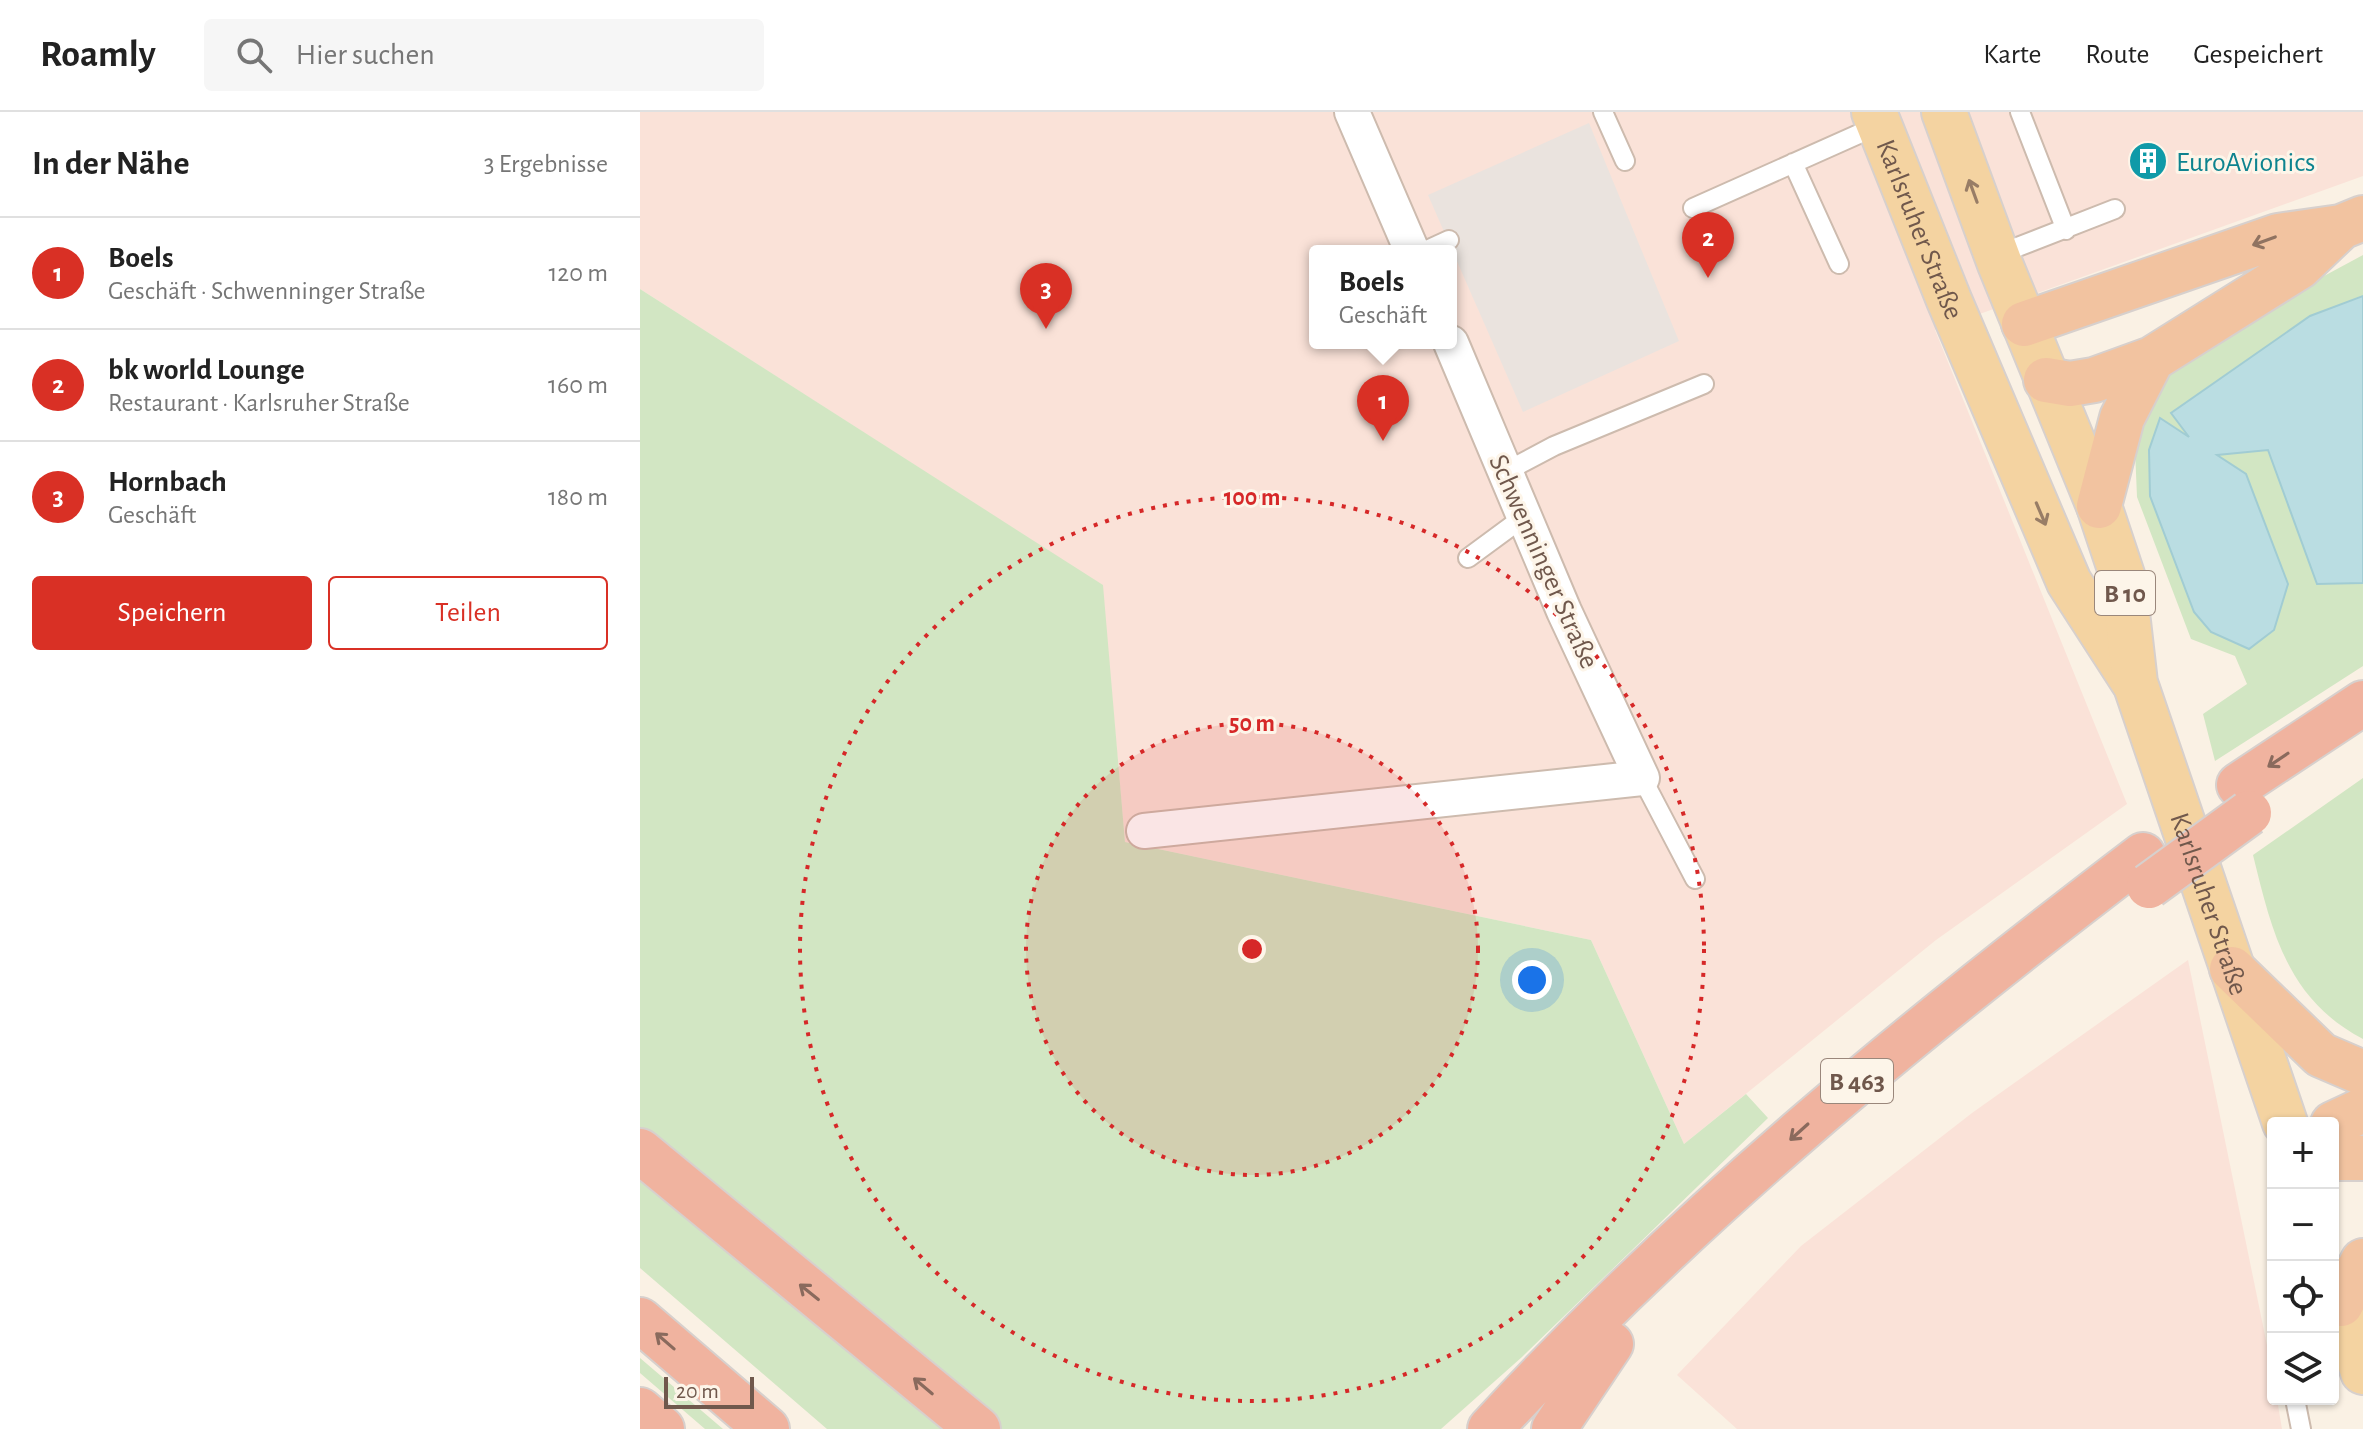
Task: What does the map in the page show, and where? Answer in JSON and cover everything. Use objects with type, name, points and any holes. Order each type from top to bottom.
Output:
[{"type":"highway","points":[[2024,324],[2278,236],[2352,223]]},
{"type":"highway","points":[[2046,380],[2070,384],[2094,380],[2152,359],[2299,267],[2352,223]]},
{"type":"highway","points":[[2099,506],[2122,418],[2152,359]]},
{"type":"highway","name":"B 463","points":[[1530,1429],[1599,1336],[1725,1197],[1842,1094],[1984,976],[2146,870],[2244,799],[2363,703]]},
{"type":"highway","name":"B 463","points":[[2244,799],[2363,736]]},
{"type":"highway","points":[[2232,969],[2321,1055],[2363,1073]]},
{"type":"highway","points":[[2339,1121],[2363,1110]]},
{"type":"highway","points":[[640,1151],[978,1429]]},
{"type":"highway","points":[[2339,1158],[2363,1158]]},
{"type":"highway","points":[[2339,1290],[2363,1261]]},
{"type":"highway","points":[[640,1320],[767,1429]]},
{"type":"highway","points":[[1460,1429],[1599,1336]]},
{"type":"highway","points":[[1554,1429],[1599,1336]]},
{"type":"highway","name":"B 463","points":[[1490,1429],[1599,1336]]},
{"type":"highway","points":[[640,1410],[662,1429]]},
{"type":"main road","name":"Karlsruher Straße","points":[[1944,112],[2046,380],[2099,506],[2123,578],[2135,683],[2283,1117]]},
{"type":"main road","name":"Karlsruher Straße","points":[[1876,118],[2069,582],[2135,683]]},
{"type":"main road","name":"Karlsruher Straße","points":[[1969,346],[2024,324]]},
{"type":"main road","name":"Karlsruher Straße","points":[[1969,346],[2046,380]]},
{"type":"main road","points":[[2339,1298],[2363,1372]]},
{"type":"street","points":[[1353,112],[1409,245]]},
{"type":"street","name":"Schwenninger Straße","points":[[1454,349],[1564,611],[1642,778]]},
{"type":"street","points":[[1144,831],[1642,778]]},
{"type":"lane","points":[[1603,112],[1625,161]]},
{"type":"lane","points":[[2020,112],[2066,230]]},
{"type":"lane","points":[[1693,208],[1793,163],[1876,118]]},
{"type":"lane","points":[[1793,163],[1839,264]]},
{"type":"lane","points":[[1997,255],[2115,209]]},
{"type":"lane","points":[[1438,245],[1449,240]]},
{"type":"lane","points":[[1505,472],[1554,446],[1704,384]]},
{"type":"lane","points":[[1468,558],[1525,516]]},
{"type":"lane","points":[[1642,778],[1695,879]]},
{"type":"lane","points":[[2296,1405],[2301,1429]]},
{"type":"shaded area","points":[[640,112],[2363,112],[2363,176],[1935,330],[2127,804],[1936,940],[1684,1144],[1591,940],[1125,842],[1102,585],[640,289]]},
{"type":"shaded area","points":[[1589,123],[1679,341],[1523,412],[1457,261],[1457,245],[1450,245],[1428,195]]},
{"type":"shaded area","points":[[2188,960],[2267,1345],[2267,1405],[2278,1405],[2282,1429],[1737,1429],[1677,1375],[1801,1246],[1972,1113]]},
{"type":"green space","points":[[2363,255],[2363,666],[2215,761],[2203,714],[2247,684],[2235,656],[2191,639],[2137,497],[2135,449],[2164,368],[2196,345]]},
{"type":"green space","points":[[640,289],[1103,585],[1125,842],[1591,940],[1684,1144],[1746,1094],[1768,1118],[1522,1357],[1441,1429],[999,1429],[640,1135]]},
{"type":"green space","points":[[2363,778],[2363,1039],[2337,1023],[2300,984],[2276,937],[2253,855]]},
{"type":"green space","points":[[640,1171],[952,1429],[827,1429],[640,1268]]},
{"type":"green space","points":[[640,1358],[723,1429],[705,1429],[640,1373]]},
{"type":"water","points":[[2363,296],[2363,583],[2317,584],[2268,450],[2217,455],[2246,474],[2288,584],[2274,630],[2249,649],[2211,632],[2194,612],[2150,496],[2149,450],[2160,418],[2189,437],[2171,413],[2310,316]]},
{"type":"place","name":"EuroAvionics","points":[[2148,161]]},
{"type":"place","name":"bk world Lounge","points":[[1708,278]]},
{"type":"place","name":"Hornbach","points":[[1046,329]]},
{"type":"place","name":"Boels","points":[[1383,441]]}]
